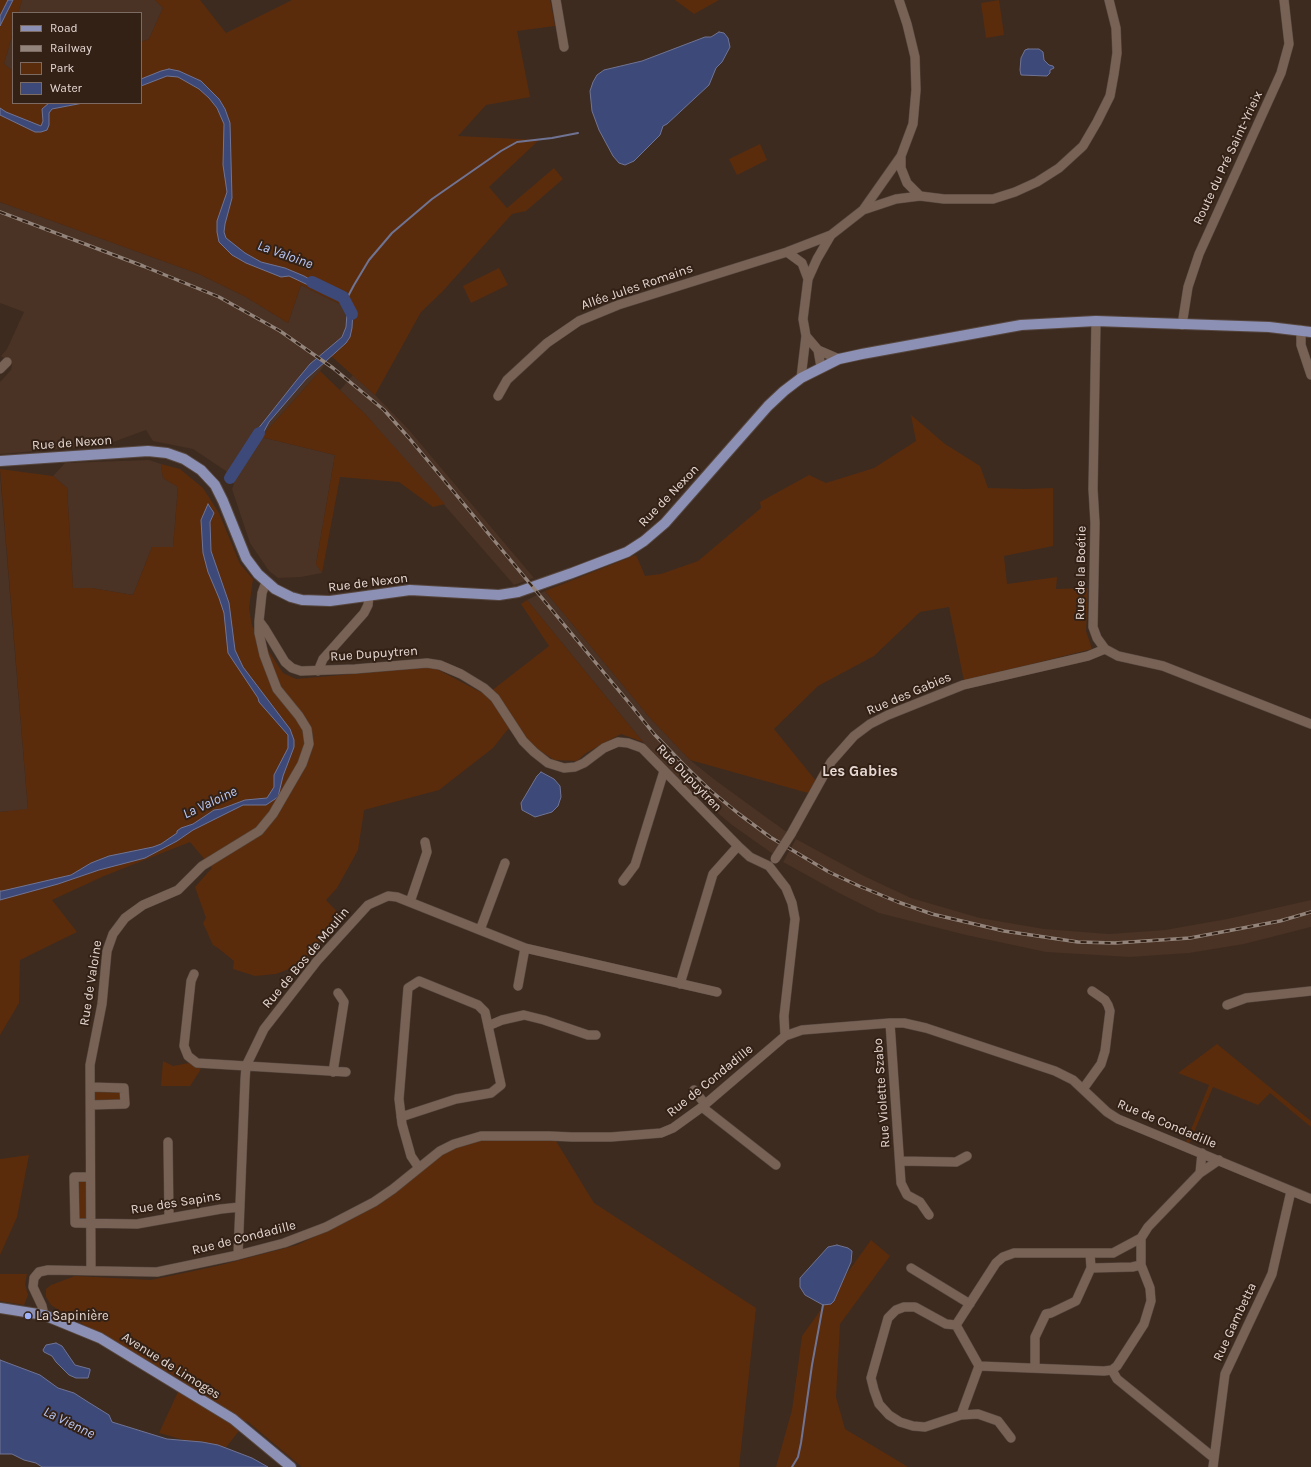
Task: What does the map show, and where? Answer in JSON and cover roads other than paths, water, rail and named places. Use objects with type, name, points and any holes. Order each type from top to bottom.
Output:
[{"type":"main road","name":"Rue de Nexon","points":[[0,460],[148,451],[184,459],[201,470],[215,485],[246,558],[254,570],[266,582],[283,593],[302,600],[330,601],[410,590],[499,595],[518,592],[543,584],[627,552],[644,541],[664,523],[768,406],[784,391],[801,378],[839,359],[1020,325],[1096,321],[1268,327],[1306,331]]},
{"type":"main road","name":"Avenue de Limoges","points":[[0,1308],[44,1315],[57,1319],[107,1342],[233,1419],[291,1467]]},
{"type":"street","points":[[556,0],[564,46]]},
{"type":"street","points":[[801,378],[806,336],[803,319],[808,279],[817,259],[831,235],[863,210],[901,156],[913,124],[916,90],[915,57],[907,24],[899,0]]},
{"type":"street","points":[[863,210],[896,199],[920,196],[944,199],[993,199],[1015,192],[1037,182],[1059,168],[1083,146],[1110,96],[1117,53],[1116,28],[1109,0]]},
{"type":"street","name":"Route du Pré Saint-Yrieix","points":[[1182,325],[1188,287],[1199,254],[1281,73],[1289,44],[1284,0]]},
{"type":"street","points":[[901,156],[901,168],[908,183],[920,196]]},
{"type":"street","name":"Allée Jules Romains","points":[[498,396],[507,380],[547,343],[579,321],[618,306],[787,252],[831,235]]},
{"type":"street","points":[[787,252],[802,263],[808,279]]},
{"type":"street","name":"Rue de la Boétie","points":[[1096,321],[1093,489],[1095,523],[1093,627],[1097,638],[1105,649]]},
{"type":"street","points":[[1306,331],[1301,345],[1311,376]]},
{"type":"street","points":[[806,336],[818,350],[839,359]]},
{"type":"street","points":[[818,350],[821,367]]},
{"type":"street","points":[[0,369],[7,362]]},
{"type":"street","name":"Rue de Valoine","points":[[91,1270],[90,1065],[102,1004],[107,951],[113,934],[124,918],[143,905],[178,890],[202,866],[259,830],[273,814],[302,764],[309,744],[307,729],[299,716],[277,689],[264,655],[259,633],[259,621],[262,593],[266,582]]},
{"type":"street","points":[[318,671],[323,659],[364,613],[368,605],[369,595]]},
{"type":"street","name":"Rue Dupuytren","points":[[259,621],[285,662],[292,668],[301,671],[355,670],[427,663],[440,665],[461,674],[495,698],[523,741],[548,763],[564,768],[575,767],[584,763],[604,748],[618,742],[628,743],[642,748],[750,858],[772,863],[786,888],[792,903],[795,919],[784,1016],[785,1036]]},
{"type":"street","points":[[1105,649],[1118,656],[1163,666],[1311,724]]},
{"type":"street","name":"Rue des Gabies","points":[[772,863],[791,834],[831,762],[854,736],[870,724],[888,715],[963,685],[1088,656],[1105,649]]},
{"type":"street","points":[[623,881],[635,865],[664,771]]},
{"type":"street","points":[[410,902],[427,852],[425,842]]},
{"type":"street","points":[[680,984],[713,874],[738,846]]},
{"type":"street","points":[[480,930],[505,863]]},
{"type":"street","name":"Rue de Bos de Moulin","points":[[238,1255],[244,1080],[246,1066],[264,1029],[317,961],[368,905],[388,896],[397,897],[525,948],[717,992]]},
{"type":"street","points":[[518,986],[525,948]]},
{"type":"street","points":[[194,974],[191,981],[184,1046],[188,1056],[197,1063],[346,1072]]},
{"type":"street","points":[[401,1117],[456,1099],[491,1093],[501,1085],[485,1012],[478,1006],[419,981],[408,988],[399,1098],[401,1117],[402,1124],[411,1156],[419,1168]]},
{"type":"street","points":[[1227,1005],[1246,998],[1311,991]]},
{"type":"street","points":[[1083,1089],[1101,1064],[1105,1051],[1110,1011],[1105,1000],[1092,992]]},
{"type":"street","points":[[333,1072],[344,1002],[338,993]]},
{"type":"street","points":[[488,1026],[502,1020],[524,1015],[544,1020],[588,1036],[596,1035]]},
{"type":"street","name":"Rue Violette Szabo","points":[[890,1023],[901,1183],[908,1195],[920,1202],[929,1215]]},
{"type":"street","name":"Rue de Condadille","points":[[44,1315],[42,1306],[33,1287],[34,1278],[40,1272],[48,1270],[91,1270],[157,1272],[238,1255],[284,1243],[326,1228],[374,1202],[394,1190],[440,1151],[454,1144],[481,1136],[588,1137],[660,1133],[673,1128],[704,1105],[785,1036],[802,1030],[904,1023],[926,1028],[1056,1071],[1073,1080],[1107,1112],[1118,1119],[1311,1199]]},
{"type":"street","points":[[90,1087],[124,1088],[125,1104],[91,1105]]},
{"type":"street","points":[[694,1090],[704,1105],[776,1165]]},
{"type":"street","points":[[168,1142],[169,1218]]},
{"type":"street","points":[[1200,1173],[1202,1153]]},
{"type":"street","name":"Rue Violette Szabo","points":[[900,1161],[956,1162],[967,1156]]},
{"type":"street","points":[[956,1325],[996,1263],[1003,1257],[1014,1253],[1113,1253],[1140,1238],[1148,1227],[1200,1173],[1219,1160]]},
{"type":"street","points":[[90,1177],[74,1177],[75,1223],[91,1224]]},
{"type":"street","name":"Rue Gambetta","points":[[1213,1462],[1225,1374],[1272,1274],[1291,1191]]},
{"type":"street","name":"Rue des Sapins","points":[[91,1224],[137,1224],[221,1209],[240,1208]]},
{"type":"street","points":[[979,1366],[1104,1371],[1112,1370],[1117,1366],[1144,1324],[1151,1301],[1150,1288],[1141,1265],[1140,1238]]},
{"type":"street","points":[[1034,1368],[1035,1337],[1046,1314],[1076,1301],[1091,1268],[1090,1254]]},
{"type":"street","points":[[1091,1268],[1132,1267],[1141,1265]]},
{"type":"street","points":[[911,1268],[970,1304]]},
{"type":"street","points":[[956,1325],[946,1324],[915,1308],[904,1307],[896,1310],[888,1318],[871,1378],[879,1404],[889,1415],[900,1422],[913,1426],[925,1427],[961,1415],[978,1414],[998,1421],[1011,1438]]},
{"type":"street","points":[[956,1325],[979,1366],[961,1415]]},
{"type":"street","points":[[1112,1370],[1117,1379],[1213,1462]]},
{"type":"water","points":[[8,0],[13,0],[0,26],[0,16]]},
{"type":"water","points":[[719,32],[724,33],[728,38],[730,47],[722,62],[716,68],[709,85],[663,126],[660,135],[634,161],[625,165],[619,163],[613,156],[599,130],[592,111],[590,91],[597,75],[604,70],[642,61],[705,37],[711,37]]},
{"type":"water","points":[[1039,49],[1043,52],[1044,60],[1049,65],[1053,66],[1054,68],[1050,70],[1050,73],[1047,76],[1021,75],[1021,58],[1025,50]]},
{"type":"water","points":[[169,69],[179,71],[201,81],[219,99],[225,109],[230,123],[232,198],[225,224],[224,232],[226,238],[245,253],[261,262],[285,268],[304,276],[349,302],[353,310],[352,328],[350,337],[346,343],[306,379],[269,422],[261,437],[251,447],[246,444],[310,364],[342,337],[346,327],[347,314],[344,304],[338,299],[289,276],[281,277],[246,263],[232,255],[219,242],[217,221],[227,192],[223,165],[224,124],[217,108],[209,98],[199,89],[178,77],[167,76],[142,86],[142,79]]},
{"type":"water","points":[[48,104],[78,104],[52,109],[49,113],[49,125],[47,130],[41,132],[35,132],[0,115],[0,108],[6,112],[41,126],[43,121],[42,109]]},
{"type":"water","points":[[208,504],[214,513],[210,522],[211,551],[229,603],[235,650],[243,667],[290,729],[294,740],[294,747],[283,776],[278,797],[266,805],[243,805],[193,830],[177,841],[145,858],[99,870],[58,884],[0,900],[0,891],[71,875],[91,863],[109,856],[161,844],[177,833],[177,831],[181,828],[193,824],[214,810],[245,800],[267,798],[274,787],[274,775],[288,748],[288,735],[259,702],[258,698],[228,653],[224,613],[208,572],[203,553],[201,520]]},
{"type":"water","points":[[541,772],[554,779],[560,786],[561,797],[558,806],[552,812],[535,817],[522,810],[521,803]]},
{"type":"water","points":[[837,1245],[848,1248],[852,1251],[851,1262],[834,1301],[831,1304],[823,1305],[805,1295],[800,1287],[800,1278],[828,1247]]},
{"type":"water","points":[[56,1343],[62,1346],[75,1365],[90,1369],[88,1378],[76,1378],[69,1375],[52,1356],[44,1352],[43,1350],[46,1345]]},
{"type":"water","name":"La Vienne","points":[[0,1360],[40,1375],[58,1388],[74,1393],[109,1415],[112,1422],[167,1439],[218,1445],[252,1458],[268,1467],[42,1467],[36,1463],[24,1460],[12,1454],[0,1454]]},
{"type":"waterway","points":[[345,302],[369,260],[392,233],[432,199],[501,151],[517,142],[578,133]]},
{"type":"waterway","name":"La Valoine","points":[[312,282],[343,297],[352,314]]},
{"type":"waterway","name":"La Valoine","points":[[230,478],[259,433]]},
{"type":"waterway","points":[[792,1467],[798,1457],[801,1443],[812,1365],[823,1305]]},
{"type":"railway","points":[[0,212],[143,266],[219,297],[280,331],[333,368],[384,410],[409,438],[654,734],[684,765],[711,791],[770,837],[829,872],[898,902],[932,914],[1004,931],[1078,942],[1115,943],[1190,938],[1280,921],[1311,912]]},
{"type":"place","name":"La Sapinière","points":[[28,1316]]},
{"type":"district","name":"Les Gabies","points":[[860,772]]}]
